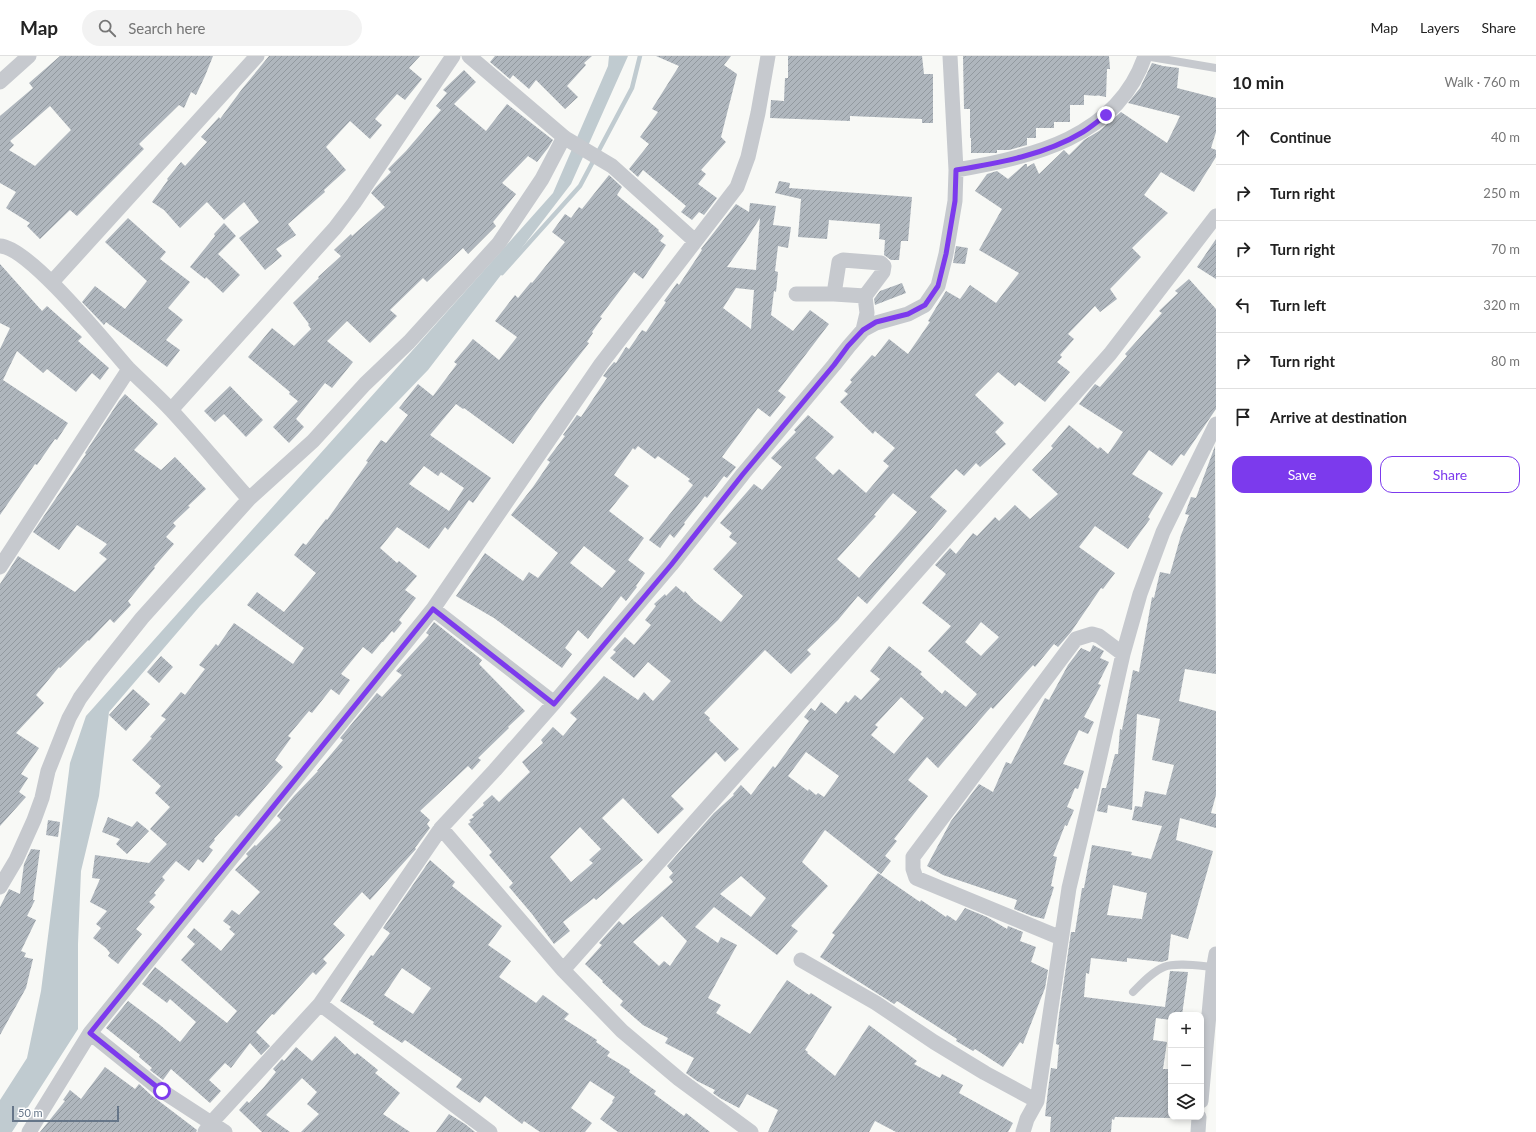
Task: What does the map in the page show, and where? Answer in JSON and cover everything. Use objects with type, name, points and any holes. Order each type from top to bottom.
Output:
[{"type":"street","points":[[0,82],[29,56]]},
{"type":"street","points":[[52,282],[257,56]]},
{"type":"street","points":[[171,410],[335,228],[354,203],[453,56]]},
{"type":"street","points":[[469,56],[565,137],[612,166],[695,241]]},
{"type":"street","points":[[29,1132],[90,1033],[433,609],[601,364],[737,187],[748,158],[768,56]]},
{"type":"street","points":[[208,1127],[320,1004],[441,828],[496,770],[554,704],[671,565],[743,474],[834,365],[848,346],[863,330],[876,322],[908,314],[925,305],[938,286],[946,254],[955,201],[956,170],[950,56]]},
{"type":"street","points":[[956,170],[987,165],[1028,155],[1057,145],[1083,132],[1106,115],[1125,95],[1140,70],[1145,56]]},
{"type":"street","points":[[0,887],[16,860],[34,820],[42,798],[48,771],[70,718],[80,698],[99,672],[142,618],[249,499],[313,441],[365,384],[409,342],[499,243],[542,180],[565,137]]},
{"type":"street","points":[[563,970],[1110,354],[1216,216]]},
{"type":"street","points":[[0,246],[5,246],[18,253],[52,282],[129,369],[171,410],[249,499]]},
{"type":"street","points":[[834,294],[839,262],[843,260],[882,263],[884,266],[884,272],[865,296],[867,313],[863,330]]},
{"type":"street","points":[[796,294],[865,296]]},
{"type":"street","points":[[0,567],[129,369]]},
{"type":"street","points":[[1023,1132],[1027,1119],[1037,1101],[1068,888],[1123,654],[1140,594],[1163,532],[1216,424]]},
{"type":"street","points":[[433,609],[554,704]]},
{"type":"street","points":[[1060,938],[916,878],[913,869],[913,857],[1076,639],[1092,634],[1098,636],[1123,654]]},
{"type":"street","points":[[441,828],[563,970],[622,1031],[680,1079],[751,1132]]},
{"type":"street","points":[[801,960],[876,1003],[934,1042],[985,1073],[1037,1101]]},
{"type":"street","points":[[1203,1084],[1215,960]]},
{"type":"street","points":[[320,1004],[490,1132]]},
{"type":"street","points":[[90,1033],[208,1127],[225,1132]]},
{"type":"street","points":[[1198,1132],[1199,1120]]},
{"type":"lane","points":[[1145,56],[1216,68]]},
{"type":"lane","points":[[1133,992],[1150,976],[1165,966],[1215,960]]},
{"type":"shaded area","points":[[609,56],[628,56],[571,184],[428,370],[200,606],[109,712],[99,796],[81,871],[78,944],[78,1029],[12,1132],[0,1132],[0,1100],[27,1058],[41,991],[70,763],[86,716],[553,193],[608,66]]},
{"type":"building","points":[[60,56],[213,56],[196,95],[191,92],[184,108],[179,105],[139,144],[144,149],[77,216],[70,210],[40,239],[27,226],[30,223],[6,208],[16,192],[0,183],[0,116],[33,88],[29,83]],"holes":[[[50,106],[71,130],[35,166],[9,150],[14,145],[10,141]]]},
{"type":"building","points":[[269,56],[420,56],[409,68],[422,79],[405,100],[397,94],[375,119],[382,125],[370,139],[350,121],[326,147],[346,170],[324,190],[325,192],[288,224],[296,235],[276,249],[282,256],[265,270],[239,238],[259,222],[244,202],[224,220],[207,202],[180,228],[164,210],[152,202],[168,180],[167,179],[181,162],[185,166],[207,142],[201,137],[219,117],[220,119]]},
{"type":"building","points":[[495,56],[592,56],[584,63],[586,65],[567,86],[578,97],[565,109],[536,80],[529,89],[513,75],[510,79],[490,62]]},
{"type":"building","points":[[656,56],[731,56],[724,65],[737,74],[721,137],[726,142],[701,170],[706,174],[698,184],[717,198],[704,215],[699,212],[692,220],[681,212],[686,206],[643,170],[638,177],[629,169],[649,144],[640,137],[658,112],[652,109],[679,66]]},
{"type":"building","points":[[788,56],[922,56],[924,74],[933,74],[933,123],[922,123],[922,119],[850,116],[850,121],[770,118],[771,100],[784,101],[785,78],[788,78]]},
{"type":"building","points":[[963,56],[1109,56],[1110,69],[1107,69],[1106,97],[1084,95],[1084,105],[1070,105],[1070,122],[1054,122],[1054,128],[1036,128],[1036,138],[1027,138],[1027,145],[1009,150],[997,150],[997,153],[971,153],[970,109],[964,109]]},
{"type":"building","points":[[1152,63],[1179,68],[1177,88],[1216,98],[1216,132],[1211,148],[1216,150],[1216,157],[1194,192],[1161,172],[1144,195],[1168,213],[1132,248],[1141,257],[1110,289],[1117,299],[1100,312],[1095,306],[1068,334],[1074,339],[1060,355],[1062,357],[1057,362],[1070,372],[1045,402],[1019,382],[1015,386],[998,372],[975,395],[1004,423],[995,432],[1006,444],[980,467],[976,463],[964,476],[956,469],[930,497],[947,511],[867,604],[858,596],[838,620],[807,650],[811,654],[791,674],[765,650],[704,713],[710,718],[709,720],[739,749],[725,762],[716,752],[671,796],[684,809],[658,834],[623,798],[602,818],[643,860],[596,900],[594,898],[563,922],[570,931],[554,944],[532,914],[509,887],[513,883],[489,855],[492,852],[468,824],[471,822],[469,820],[474,817],[472,815],[484,805],[483,803],[492,795],[499,802],[530,772],[522,762],[543,743],[541,740],[553,727],[563,736],[577,719],[570,713],[604,676],[638,700],[644,692],[653,701],[671,681],[648,662],[634,678],[610,658],[616,652],[613,650],[625,637],[634,645],[651,625],[645,620],[656,606],[654,604],[665,594],[666,596],[676,586],[684,593],[685,591],[694,601],[721,622],[743,596],[713,569],[737,543],[729,537],[732,533],[720,523],[754,484],[762,490],[782,467],[771,458],[796,432],[794,430],[808,415],[834,437],[815,458],[833,475],[839,469],[866,493],[889,466],[883,461],[895,448],[875,431],[873,434],[840,402],[848,394],[844,391],[852,382],[850,380],[872,355],[875,357],[889,339],[908,354],[930,322],[928,321],[946,291],[960,299],[970,285],[996,303],[1019,273],[979,250],[1002,209],[975,191],[987,174],[997,171],[1008,179],[1025,164],[1027,164],[1027,167],[1034,163],[1039,174],[1064,150],[1069,155],[1084,140],[1099,131],[1121,112],[1167,143],[1180,116],[1128,103],[1140,88]],"holes":[[[893,493],[917,512],[859,578],[837,559],[876,516],[874,515]],[[580,827],[601,849],[589,860],[593,863],[571,882],[550,857]]]},
{"type":"building","points":[[464,70],[476,82],[454,104],[486,131],[507,104],[553,140],[537,162],[528,156],[502,183],[516,194],[493,222],[496,226],[468,254],[463,248],[427,282],[423,278],[390,310],[397,316],[370,343],[347,321],[327,341],[353,362],[332,388],[325,383],[296,419],[304,427],[289,443],[273,427],[298,401],[289,394],[290,392],[248,357],[272,328],[294,346],[311,329],[308,325],[309,324],[293,303],[341,256],[334,250],[351,234],[352,236],[385,207],[371,193],[391,172],[388,169],[406,151],[441,110],[436,106],[447,93],[443,90]]},
{"type":"building","points":[[609,175],[622,187],[617,195],[659,230],[658,231],[664,236],[660,241],[666,245],[643,279],[634,272],[600,317],[602,318],[587,342],[589,343],[513,444],[464,408],[463,409],[456,404],[430,435],[491,478],[473,503],[469,500],[448,530],[445,527],[429,549],[397,527],[380,548],[397,563],[399,561],[417,576],[405,590],[416,598],[399,620],[402,623],[394,633],[392,631],[372,654],[363,647],[341,674],[350,680],[339,695],[331,689],[312,713],[309,711],[288,736],[291,738],[275,760],[283,767],[239,817],[236,815],[214,839],[215,840],[209,847],[213,850],[203,863],[198,859],[189,871],[176,861],[162,877],[165,880],[154,893],[156,895],[149,902],[155,907],[136,929],[142,934],[118,964],[108,956],[110,953],[106,948],[93,938],[101,928],[96,924],[107,911],[90,902],[100,879],[92,878],[95,855],[149,863],[167,844],[150,829],[170,807],[155,793],[161,786],[132,760],[152,738],[150,737],[166,719],[161,716],[181,692],[185,695],[205,669],[199,665],[216,644],[218,646],[234,623],[293,664],[304,648],[247,605],[257,592],[284,612],[316,573],[294,555],[303,543],[306,545],[326,519],[327,520],[368,462],[366,461],[381,440],[386,443],[408,415],[399,408],[418,384],[433,396],[457,364],[454,362],[473,339],[499,360],[517,337],[495,321],[515,295],[518,298],[531,282],[532,283],[565,242],[552,232],[565,214],[571,218],[579,207],[582,209]],"holes":[[[424,466],[438,476],[441,472],[464,488],[449,511],[409,484]]]},
{"type":"building","points":[[779,181],[790,183],[789,188],[912,197],[908,241],[901,241],[899,260],[891,260],[884,255],[885,240],[879,239],[880,224],[829,220],[827,239],[798,237],[801,199],[775,193]]},
{"type":"building","points":[[750,203],[776,206],[773,225],[791,227],[788,248],[778,246],[775,271],[778,272],[776,292],[774,291],[771,315],[793,331],[810,310],[829,324],[778,391],[786,397],[770,417],[758,408],[722,457],[736,467],[727,478],[724,476],[707,498],[705,496],[674,538],[670,534],[660,548],[649,540],[693,485],[688,481],[690,479],[658,456],[655,459],[638,446],[635,450],[633,448],[614,475],[629,486],[609,511],[644,538],[628,560],[645,573],[636,586],[637,587],[626,601],[621,596],[588,639],[578,630],[565,648],[572,654],[562,668],[494,618],[456,596],[485,553],[523,581],[529,572],[538,578],[558,553],[511,515],[550,462],[547,460],[565,436],[563,435],[577,415],[581,417],[607,378],[603,376],[608,369],[614,362],[616,363],[626,347],[629,349],[642,330],[646,332],[666,302],[664,301],[677,283],[679,285],[702,250],[701,249],[736,204],[749,212]],"holes":[[[760,218],[756,270],[727,267],[746,240]],[[736,288],[754,290],[751,329],[723,308]],[[584,546],[616,571],[602,588],[570,563]]]},
{"type":"building","points":[[128,218],[166,252],[160,259],[190,282],[168,308],[183,320],[166,340],[180,350],[167,367],[106,322],[104,325],[82,302],[95,286],[125,309],[147,281],[105,242]]},
{"type":"building","points":[[224,223],[236,236],[218,254],[240,275],[223,293],[206,277],[205,279],[190,267]]},
{"type":"building","points":[[1216,239],[1216,279],[1197,267]]},
{"type":"building","points":[[956,246],[968,248],[965,264],[953,263]]},
{"type":"building","points":[[0,264],[42,311],[47,306],[82,337],[78,341],[109,368],[100,380],[92,373],[76,392],[47,369],[43,373],[17,351],[3,380],[68,423],[57,440],[55,439],[37,465],[35,464],[0,515],[0,349],[10,328],[0,323]]},
{"type":"building","points":[[1189,279],[1216,309],[1216,409],[1184,456],[1181,454],[1172,466],[1149,450],[1132,474],[1163,493],[1148,517],[1150,519],[1128,549],[1095,526],[1079,547],[1115,573],[1103,589],[1101,588],[1071,632],[1058,647],[1054,644],[1035,667],[1033,665],[993,709],[991,707],[938,768],[927,757],[908,780],[928,796],[894,839],[897,841],[885,856],[891,861],[881,874],[825,830],[802,862],[828,886],[791,926],[798,931],[777,955],[714,907],[695,927],[718,943],[721,937],[737,945],[708,998],[721,1005],[716,1013],[750,1034],[787,980],[809,995],[811,993],[832,1007],[805,1050],[835,1076],[869,1025],[917,1061],[914,1064],[940,1078],[942,1074],[963,1085],[959,1093],[1013,1123],[1008,1132],[896,1132],[875,1121],[869,1132],[768,1132],[778,1110],[747,1094],[739,1108],[720,1098],[713,1093],[715,1090],[697,1081],[686,1073],[694,1058],[665,1043],[668,1038],[643,1025],[620,1005],[623,1001],[585,964],[602,945],[599,943],[619,921],[623,925],[673,882],[669,877],[673,873],[667,866],[714,813],[734,795],[733,794],[741,785],[751,795],[773,766],[775,768],[809,721],[804,717],[811,708],[815,711],[821,702],[836,714],[846,701],[848,703],[855,695],[861,700],[880,679],[870,671],[889,646],[922,672],[920,674],[942,694],[945,690],[966,707],[977,694],[928,651],[951,626],[922,603],[946,574],[935,565],[950,548],[956,554],[973,533],[977,536],[995,517],[999,521],[1015,505],[1030,519],[1058,494],[1032,470],[1053,448],[1051,446],[1069,425],[1098,449],[1100,447],[1108,454],[1123,432],[1079,404],[1095,384],[1100,387],[1127,356],[1125,354],[1162,313],[1159,311],[1178,293],[1175,291]],"holes":[[[981,622],[999,637],[981,656],[965,642]],[[901,697],[924,718],[894,754],[871,735],[878,727],[875,725]],[[806,752],[839,776],[824,797],[818,793],[816,795],[809,789],[808,791],[788,776]],[[741,876],[766,898],[751,917],[720,894]],[[662,916],[687,941],[670,966],[664,961],[659,966],[633,942]]]},
{"type":"building","points":[[902,283],[906,293],[875,305],[874,299],[880,291]]},
{"type":"building","points":[[230,386],[263,420],[246,437],[224,414],[215,422],[204,411]]},
{"type":"building","points":[[125,394],[158,424],[134,450],[161,470],[175,457],[206,489],[173,523],[176,526],[166,537],[174,544],[128,601],[131,605],[114,623],[110,619],[89,641],[88,640],[60,668],[59,667],[36,695],[44,703],[16,733],[39,748],[21,774],[28,778],[19,792],[26,797],[0,826],[0,584],[18,556],[75,592],[107,559],[99,553],[107,544],[77,525],[59,550],[33,532]]},
{"type":"building","points":[[1215,446],[1216,674],[1185,669],[1179,701],[1216,711],[1216,795],[1211,813],[1216,814],[1216,828],[1180,818],[1176,840],[1213,851],[1188,939],[1171,934],[1168,960],[1162,962],[1127,958],[1127,962],[1091,958],[1089,974],[1086,973],[1084,997],[1165,1007],[1170,971],[1188,972],[1182,1012],[1168,1012],[1168,1020],[1156,1018],[1153,1040],[1167,1042],[1163,1069],[1168,1069],[1168,1118],[1115,1117],[1114,1120],[1112,1119],[1111,1132],[1050,1132],[1051,1117],[1045,1116],[1051,1068],[1057,1069],[1059,1045],[1056,1044],[1071,932],[1075,932],[1082,888],[1084,888],[1092,845],[1132,852],[1131,855],[1151,859],[1162,826],[1132,820],[1135,806],[1142,807],[1145,791],[1166,795],[1174,765],[1152,760],[1160,719],[1137,714],[1132,810],[1108,805],[1107,813],[1097,811],[1102,788],[1106,788],[1115,754],[1118,754],[1120,729],[1122,730],[1133,670],[1139,672],[1152,597],[1154,598],[1160,572],[1170,574],[1181,535],[1189,515],[1185,514],[1191,497],[1196,498]],"holes":[[[1113,885],[1147,893],[1142,919],[1107,915]]]},
{"type":"building","points":[[434,622],[482,660],[479,664],[525,711],[478,758],[481,760],[472,770],[468,766],[420,811],[430,820],[427,824],[430,828],[415,848],[416,849],[370,900],[362,892],[333,924],[345,935],[323,959],[327,963],[316,975],[313,972],[274,1015],[272,1014],[256,1032],[270,1046],[261,1055],[250,1043],[231,1068],[225,1063],[209,1080],[221,1091],[210,1103],[171,1069],[163,1080],[150,1070],[152,1068],[139,1057],[140,1055],[106,1028],[128,1001],[180,1042],[196,1022],[170,999],[167,1003],[142,984],[155,967],[227,1023],[237,1011],[181,960],[195,944],[187,937],[194,928],[221,951],[235,934],[229,929],[231,927],[223,921],[232,910],[239,915],[260,892],[235,870],[248,856],[246,854],[255,845],[256,846],[281,820],[277,816],[318,771],[343,740],[340,738],[377,693],[382,697],[402,675],[396,671],[429,635],[426,633]]},
{"type":"building","points":[[1093,645],[1104,651],[1100,658],[1109,662],[1098,684],[1101,685],[1084,717],[1094,722],[1088,734],[1079,730],[1063,764],[1084,771],[1078,789],[1075,788],[1067,807],[1074,810],[1067,826],[1065,825],[1053,856],[1057,857],[1051,886],[1054,887],[1044,919],[1014,909],[1017,900],[943,875],[927,866],[951,821],[979,784],[993,792],[1006,762],[1011,764],[1045,698],[1049,700],[1068,665],[1081,648],[1090,652]]},
{"type":"building","points":[[161,656],[173,667],[159,683],[147,672]]},
{"type":"building","points":[[133,689],[150,704],[126,731],[109,715]]},
{"type":"building","points":[[108,817],[132,827],[137,821],[149,831],[127,854],[116,844],[120,839],[102,832]]},
{"type":"building","points":[[48,820],[60,822],[58,837],[46,835]]},
{"type":"building","points":[[31,849],[40,850],[33,900],[35,900],[27,916],[36,920],[21,951],[26,953],[24,957],[33,959],[26,988],[0,1035],[0,907],[9,889],[20,894],[24,864]]},
{"type":"building","points":[[430,860],[455,882],[452,886],[502,926],[488,945],[511,961],[499,977],[536,1003],[543,995],[569,1014],[564,1019],[597,1040],[596,1042],[610,1052],[607,1056],[630,1070],[629,1072],[656,1091],[654,1094],[684,1116],[686,1113],[710,1132],[618,1132],[600,1119],[615,1097],[590,1081],[571,1108],[592,1123],[585,1132],[540,1132],[524,1121],[522,1124],[485,1096],[480,1103],[456,1087],[462,1079],[405,1040],[402,1043],[373,1024],[374,1022],[340,1001],[371,955],[373,956],[390,933],[383,928]],"holes":[[[402,968],[431,988],[413,1014],[384,995]]]},
{"type":"building","points":[[878,873],[920,902],[921,900],[946,917],[947,915],[956,921],[965,908],[987,917],[1007,929],[1008,926],[1023,932],[1020,941],[1036,947],[1031,962],[1048,970],[1045,988],[1023,1044],[1020,1042],[1003,1067],[975,1049],[973,1051],[956,1041],[957,1039],[897,1001],[894,1004],[820,957],[835,935],[832,933]]},
{"type":"building","points":[[335,1036],[355,1055],[357,1053],[378,1070],[375,1073],[400,1093],[383,1114],[410,1132],[301,1132],[319,1114],[307,1104],[317,1092],[302,1078],[266,1115],[290,1132],[262,1132],[239,1110],[247,1101],[249,1103],[264,1087],[276,1072],[273,1069],[282,1059],[284,1061],[296,1047],[312,1061]]},
{"type":"building","points":[[105,1067],[135,1089],[139,1084],[197,1130],[196,1132],[40,1132],[65,1101],[63,1100],[70,1090],[81,1099]]},
{"type":"building","points":[[449,1114],[465,1124],[475,1132],[436,1132]]},
{"type":"waterway","points":[[502,273],[580,186],[632,88],[640,56]]},
{"type":"route","points":[[162,1091],[90,1033],[433,609],[554,704],[671,565],[743,474],[834,365],[848,346],[863,330],[876,322],[908,314],[925,305],[938,286],[946,254],[955,201],[956,170],[987,165],[1028,155],[1057,145],[1083,132],[1106,115]]}]
